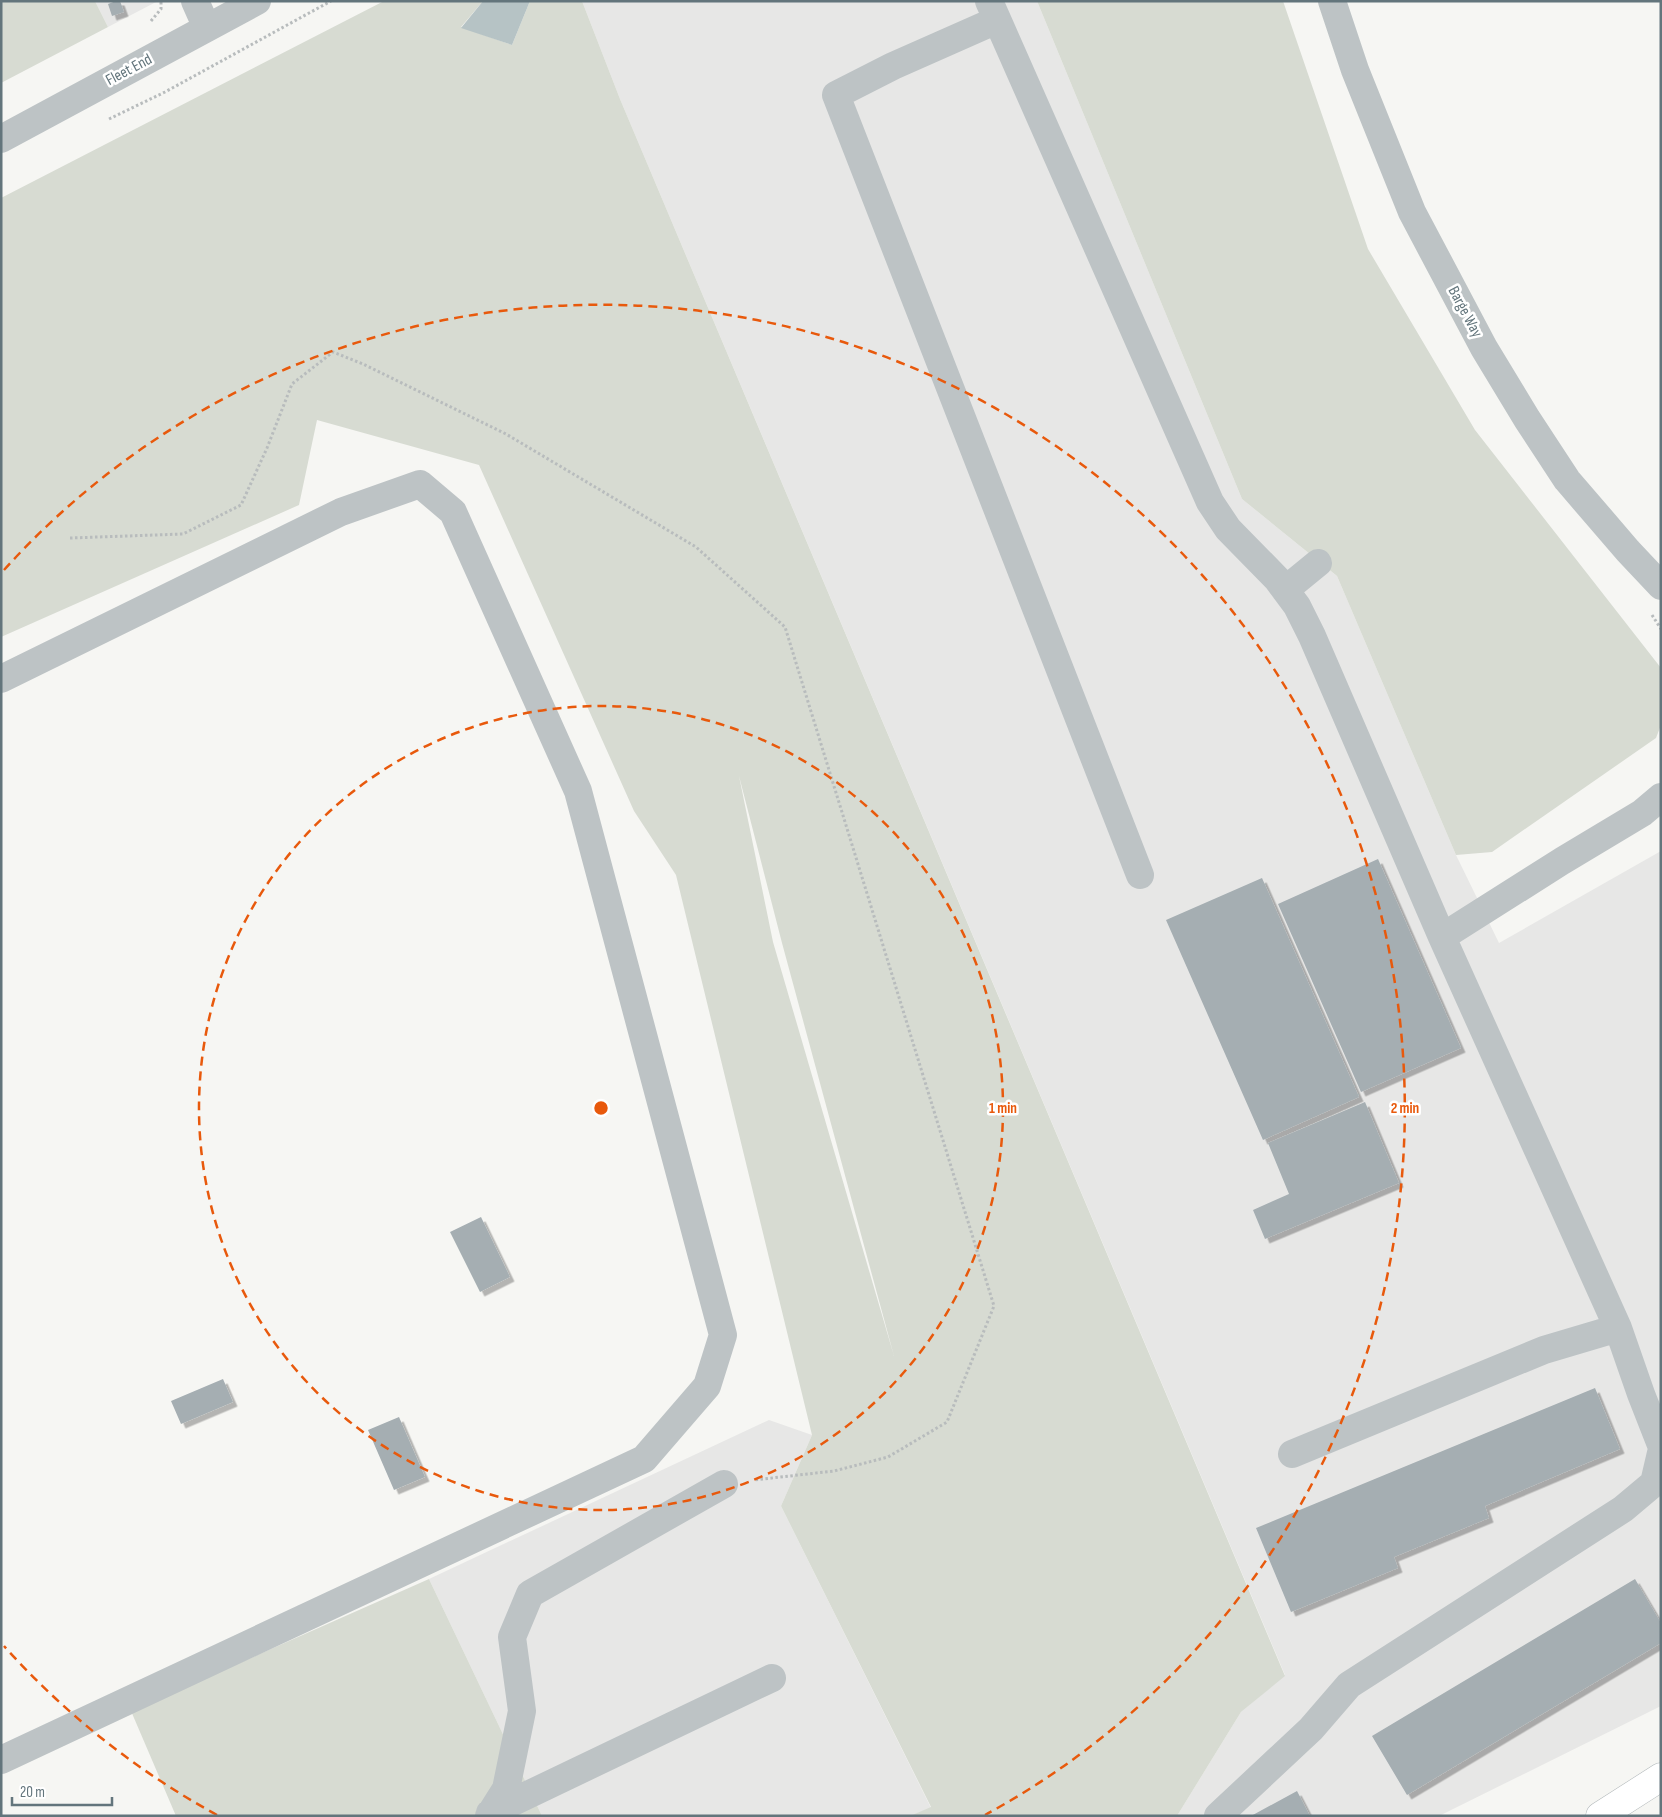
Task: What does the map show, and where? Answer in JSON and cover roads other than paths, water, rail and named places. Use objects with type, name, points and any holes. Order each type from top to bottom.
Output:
[{"type":"main road","points":[[1600,1816],[1661,1777]]},
{"type":"street","points":[[194,1],[207,28]]},
{"type":"street","name":"Fleet End","points":[[1,139],[257,1]]},
{"type":"street","name":"Barge Way","points":[[1332,1],[1355,70],[1412,212],[1484,348],[1567,480],[1628,552],[1661,586]]},
{"type":"street","points":[[1140,875],[836,95],[893,66],[993,10],[1210,502],[1228,529],[1277,578],[1297,606],[1312,636],[1442,937],[1618,1328],[1661,1445]]},
{"type":"street","points":[[1,679],[341,512],[420,484],[452,512],[578,791],[722,1335],[707,1386],[644,1459],[1,1760]]},
{"type":"street","points":[[1285,590],[1318,563]]},
{"type":"street","points":[[1442,937],[1642,813],[1661,797]]},
{"type":"street","points":[[1292,1454],[1544,1350],[1618,1328]]},
{"type":"street","points":[[1218,1816],[1311,1729],[1349,1685],[1623,1509],[1654,1483],[1661,1453]]},
{"type":"street","points":[[490,1815],[506,1789],[522,1711],[512,1637],[530,1594],[724,1484]]},
{"type":"street","points":[[490,1815],[772,1678]]}]
